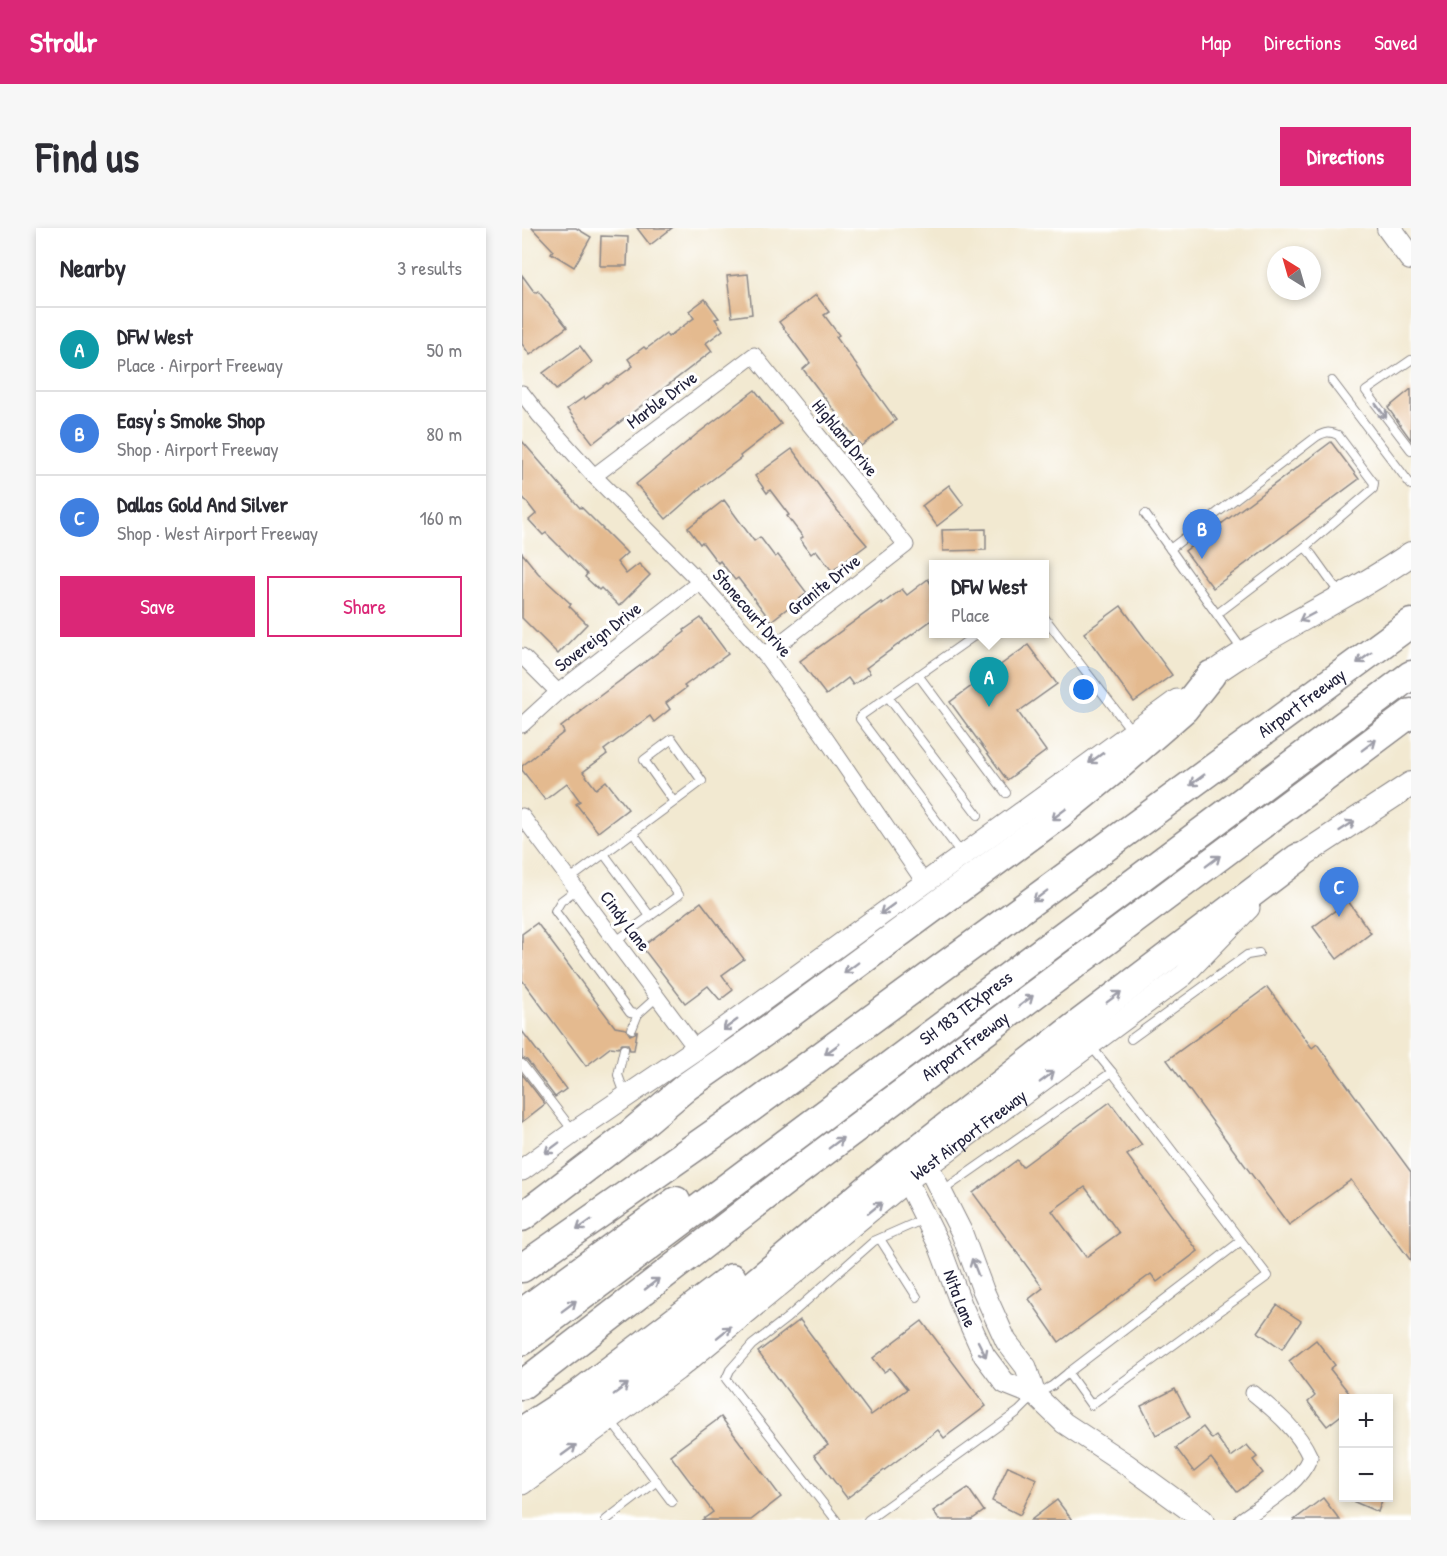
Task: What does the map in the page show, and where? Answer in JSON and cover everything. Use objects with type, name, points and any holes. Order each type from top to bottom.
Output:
[{"type":"highway","name":"Airport Freeway","points":[[522,1268],[752,1107],[1411,623]]},
{"type":"highway","name":"SH 183 TEXpress","points":[[522,1313],[1041,936],[1411,658]]},
{"type":"highway","points":[[522,1217],[629,1135],[687,1086],[776,1024],[1060,814],[1184,709],[1211,675]]},
{"type":"highway","name":"SH 183 TEXpress","points":[[522,1341],[1411,675]]},
{"type":"highway","name":"Airport Freeway","points":[[522,1384],[798,1171],[1411,713]]},
{"type":"highway","points":[[522,1459],[594,1409],[713,1318],[881,1178],[1079,1038],[1298,858]]},
{"type":"highway","points":[[522,1431],[579,1394],[876,1171],[1079,1038]]},
{"type":"highway","points":[[522,1193],[619,1124],[687,1086]]},
{"type":"highway","points":[[522,1293],[690,1172],[752,1107]]},
{"type":"main road","points":[[1389,228],[1411,258]]},
{"type":"main road","points":[[522,1170],[696,1049],[1244,652],[1342,598],[1411,554]]},
{"type":"main road","points":[[1298,858],[1411,784]]},
{"type":"main road","name":"West Airport Freeway","points":[[522,1484],[677,1370],[928,1166],[1079,1038]]},
{"type":"main road","name":"Nita Lane","points":[[928,1166],[961,1232],[1006,1341],[1026,1367],[1035,1395]]},
{"type":"main road","name":"Nita Lane","points":[[907,1181],[939,1245],[961,1304],[984,1355],[1005,1383],[1035,1395],[1065,1424],[1126,1464],[1203,1520]]},
{"type":"street","name":"Marble Drive","points":[[594,476],[754,355]]},
{"type":"street","name":"Highland Drive","points":[[754,355],[906,545]]},
{"type":"street","name":"Stonecourt Drive","points":[[522,393],[594,476],[700,582],[765,655],[822,733],[924,882]]},
{"type":"street","name":"Granite Drive","points":[[765,655],[906,545]]},
{"type":"street","name":"Sovereign Drive","points":[[522,725],[558,692],[700,582]]},
{"type":"street","points":[[522,656],[558,692]]},
{"type":"street","name":"Cindy Lane","points":[[522,816],[696,1049]]},
{"type":"street","points":[[1242,1520],[1296,1480],[1305,1470],[1310,1457],[1303,1442],[1282,1418],[1253,1393]]},
{"type":"lane","points":[[1411,360],[1366,391],[1411,450]]},
{"type":"lane","points":[[1332,381],[1411,485]]},
{"type":"lane","points":[[1170,549],[1316,437],[1330,431],[1338,435],[1374,483],[1373,489],[1305,547],[1216,614]]},
{"type":"lane","points":[[1145,514],[1244,652]]},
{"type":"lane","points":[[1305,547],[1342,598]]},
{"type":"lane","points":[[1049,624],[1132,732]]},
{"type":"lane","points":[[962,855],[860,719],[862,715],[970,638]]},
{"type":"lane","points":[[918,675],[1006,793]]},
{"type":"lane","points":[[888,697],[978,816]]},
{"type":"lane","points":[[638,1014],[630,1013],[555,910],[573,884],[604,854],[633,833],[702,781],[672,739],[644,760],[674,802]]},
{"type":"lane","points":[[616,941],[679,895],[633,833]]},
{"type":"lane","points":[[604,854],[650,916]]},
{"type":"lane","points":[[1131,1039],[1247,955],[1259,953]]},
{"type":"lane","points":[[632,1029],[638,1014],[657,997]]},
{"type":"lane","points":[[1068,1373],[1091,1405],[1268,1275],[1112,1072],[1079,1038]]},
{"type":"lane","points":[[624,1049],[618,1075],[626,1096]]},
{"type":"lane","points":[[522,1064],[574,1132]]},
{"type":"lane","points":[[941,1192],[1112,1072]]},
{"type":"lane","points":[[836,1520],[726,1379],[730,1370],[752,1346],[874,1241],[926,1218]]},
{"type":"lane","points":[[880,1239],[917,1297]]},
{"type":"lane","points":[[868,1520],[1019,1411],[1035,1395],[1052,1386],[1240,1241]]},
{"type":"lane","points":[[610,1420],[672,1502]]},
{"type":"lane","points":[[606,1520],[657,1481]]},
{"type":"building","points":[[532,228],[576,228],[591,237],[574,267],[551,253],[553,250]]},
{"type":"building","points":[[637,228],[672,228],[650,245]]},
{"type":"building","points":[[601,236],[628,237],[627,266],[600,266]]},
{"type":"building","points":[[748,274],[752,314],[732,317],[727,276]]},
{"type":"building","points":[[522,275],[535,293],[538,291],[567,327],[530,355],[522,344]]},
{"type":"building","points":[[816,295],[829,312],[824,315],[839,335],[836,337],[896,420],[861,446],[803,369],[810,363],[779,322]]},
{"type":"building","points":[[705,299],[719,318],[715,319],[723,330],[706,343],[712,351],[593,443],[567,409],[633,366],[628,359],[644,347],[646,349],[666,334],[668,337],[694,318],[689,311]]},
{"type":"building","points":[[580,346],[592,362],[556,390],[543,373]]},
{"type":"building","points":[[1411,389],[1411,440],[1388,408]]},
{"type":"building","points":[[755,390],[781,424],[666,519],[636,484]]},
{"type":"building","points":[[522,441],[580,508],[627,553],[617,562],[626,574],[639,564],[650,575],[619,606],[601,588],[599,590],[585,577],[587,574],[546,533],[543,535],[529,520],[536,514],[522,496]]},
{"type":"building","points":[[1331,442],[1359,479],[1213,588],[1185,551]]},
{"type":"building","points":[[792,449],[837,510],[867,545],[832,571],[816,550],[811,554],[800,539],[803,537],[787,516],[789,515],[770,490],[767,493],[755,476]]},
{"type":"building","points":[[949,485],[964,505],[937,526],[922,506]]},
{"type":"building","points":[[724,500],[754,541],[760,537],[775,557],[778,555],[807,593],[771,621],[738,578],[735,580],[720,561],[718,563],[688,528]]},
{"type":"building","points":[[986,529],[986,550],[943,551],[942,530]]},
{"type":"building","points":[[522,553],[587,624],[558,654],[522,618]]},
{"type":"building","points":[[928,579],[929,622],[866,668],[870,673],[853,685],[848,678],[826,695],[800,661],[902,589],[907,595]]},
{"type":"building","points":[[1121,606],[1172,675],[1134,702],[1084,633]]},
{"type":"building","points":[[701,618],[728,654],[684,686],[686,688],[666,703],[670,709],[654,722],[650,716],[629,731],[604,750],[607,754],[583,772],[596,789],[606,781],[628,809],[598,832],[576,804],[580,801],[567,783],[545,800],[522,770],[522,766],[564,732],[561,727],[581,710]]},
{"type":"building","points":[[1028,645],[1057,684],[1018,712],[1046,751],[1007,780],[950,702]]},
{"type":"building","points":[[1348,901],[1371,933],[1337,959],[1313,927]]},
{"type":"building","points":[[701,902],[744,959],[722,975],[733,990],[720,1000],[708,986],[685,1003],[642,947]]},
{"type":"building","points":[[537,923],[615,1027],[626,1029],[630,1035],[637,1032],[634,1050],[630,1050],[628,1044],[622,1044],[618,1048],[611,1047],[586,1066],[522,980],[522,934]]},
{"type":"building","points":[[1267,987],[1312,1048],[1317,1044],[1411,1172],[1411,1261],[1351,1180],[1289,1225],[1167,1060]]},
{"type":"building","points":[[522,1031],[566,1089],[555,1097],[527,1060],[522,1058]]},
{"type":"building","points":[[522,1074],[545,1104],[522,1122]]},
{"type":"building","points":[[1110,1102],[1142,1145],[1127,1155],[1198,1251],[1157,1282],[1151,1274],[1059,1342],[1029,1299],[1043,1288],[973,1193],[1017,1160],[1022,1167]],"holes":[[[1085,1187],[1119,1233],[1086,1257],[1052,1211]]]},
{"type":"building","points":[[1277,1305],[1301,1321],[1282,1349],[1258,1332]]},
{"type":"building","points":[[800,1320],[871,1415],[907,1389],[890,1368],[884,1372],[873,1358],[922,1321],[986,1406],[944,1438],[938,1430],[847,1498],[814,1455],[828,1445],[758,1352]]},
{"type":"building","points":[[1316,1340],[1335,1365],[1330,1369],[1350,1394],[1339,1394],[1339,1417],[1327,1426],[1308,1402],[1315,1396],[1289,1361]]},
{"type":"building","points":[[1175,1389],[1190,1417],[1156,1435],[1141,1406]]},
{"type":"building","points":[[721,1417],[781,1497],[751,1520],[702,1520],[713,1512],[670,1455]]},
{"type":"building","points":[[1203,1427],[1212,1439],[1216,1436],[1231,1457],[1247,1445],[1257,1457],[1253,1460],[1263,1473],[1237,1492],[1211,1458],[1194,1472],[1176,1448]]},
{"type":"building","points":[[1008,1466],[1037,1479],[1020,1515],[992,1501]]},
{"type":"building","points":[[968,1488],[984,1511],[971,1520],[939,1520],[933,1511]]},
{"type":"building","points":[[1323,1498],[1340,1520],[1294,1520]]},
{"type":"building","points":[[1057,1500],[1072,1520],[1031,1520]]},
{"type":"building","points":[[1355,1502],[1381,1502],[1378,1512]]},
{"type":"place","name":"Easy's Smoke Shop","points":[[1202,559]]},
{"type":"place","name":"DFW West","points":[[989,707]]},
{"type":"place","name":"Dallas Gold And Silver","points":[[1339,917]]}]
